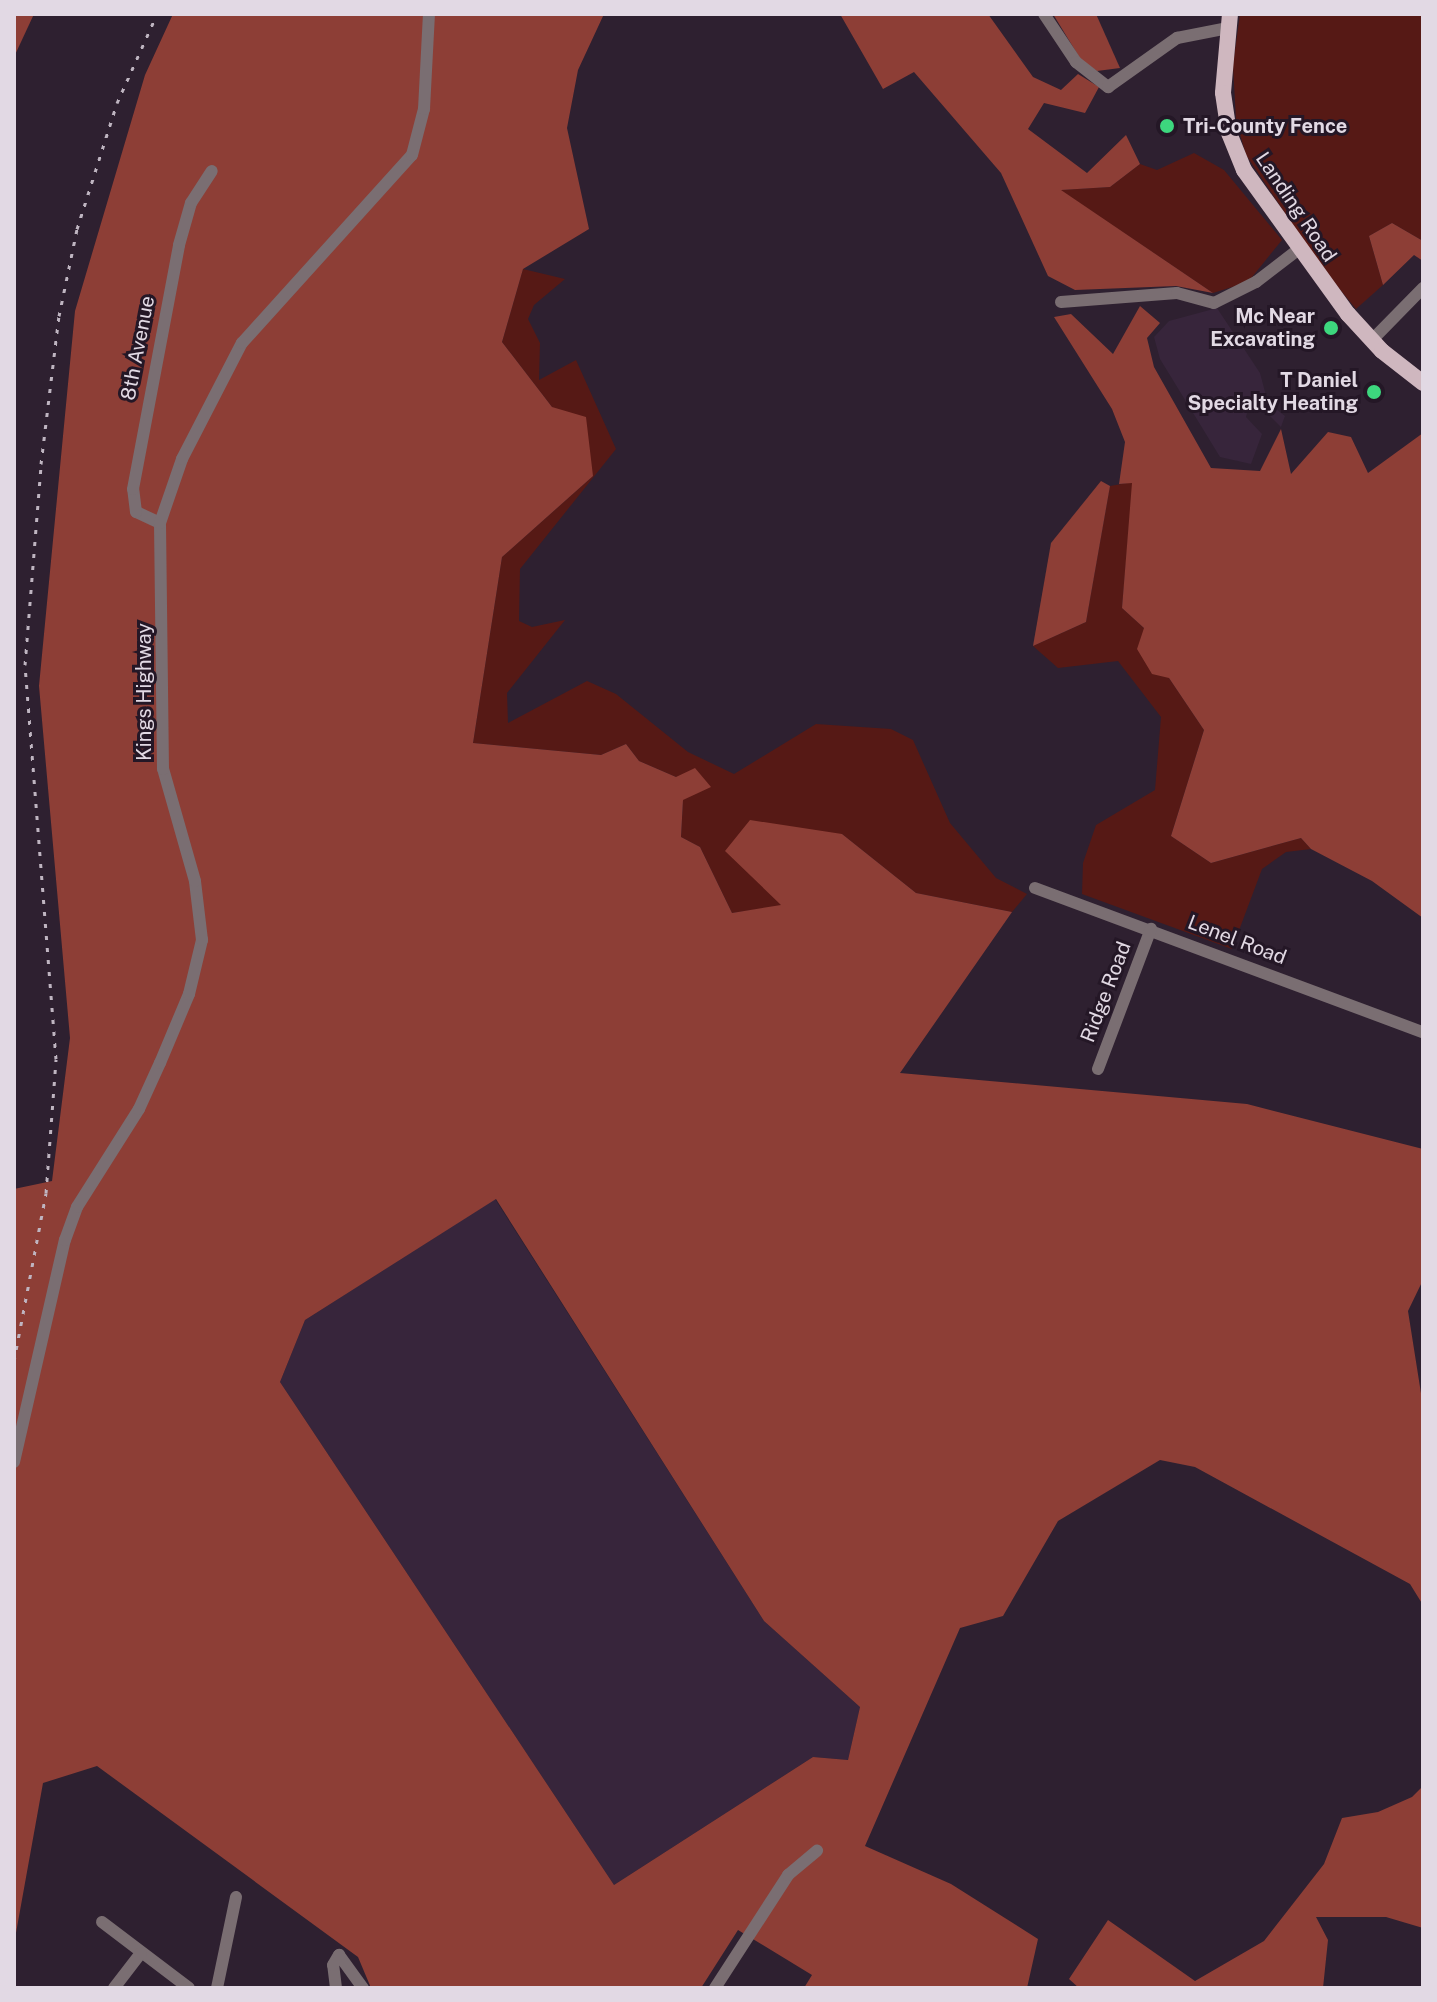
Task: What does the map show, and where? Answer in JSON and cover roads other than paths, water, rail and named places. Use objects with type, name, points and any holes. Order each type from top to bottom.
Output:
[{"type":"main road","name":"Landing Road","points":[[1229,21],[1223,93],[1229,133],[1250,180],[1299,249],[1372,340],[1423,383]]},
{"type":"street","name":"Kings Highway","points":[[14,1462],[41,1331],[77,1207],[139,1109],[179,1020],[200,953],[195,881],[163,769],[160,523],[182,459],[242,343],[412,155],[424,109],[429,14]]},
{"type":"street","points":[[1044,14],[1076,62],[1108,87],[1177,38],[1229,21]]},
{"type":"street","name":"8th Avenue","points":[[160,523],[136,512],[133,489],[179,245],[191,203],[212,171]]},
{"type":"street","points":[[1061,302],[1177,293],[1214,303],[1256,282],[1299,249]]},
{"type":"street","points":[[1372,340],[1423,288]]},
{"type":"street","name":"Lenel Road","points":[[1035,888],[1423,1032]]},
{"type":"street","name":"Ridge Road","points":[[1098,1069],[1151,929]]},
{"type":"street","points":[[715,1988],[788,1875],[817,1851]]},
{"type":"street","points":[[217,1988],[236,1897]]},
{"type":"street","points":[[102,1922],[189,1988]]},
{"type":"street","points":[[114,1988],[141,1953]]},
{"type":"street","points":[[336,1988],[334,1959],[339,1955],[363,1988]]},
{"type":"railway","points":[[14,1361],[46,1193],[56,1059],[25,665],[41,464],[59,316],[77,229],[117,103],[157,14]]},
{"type":"place","name":"Tri-County Fence","points":[[1167,126]]},
{"type":"place","name":"Mc Near Excavating","points":[[1331,328]]},
{"type":"place","name":"T Daniel Specialty Heating","points":[[1374,392]]}]
